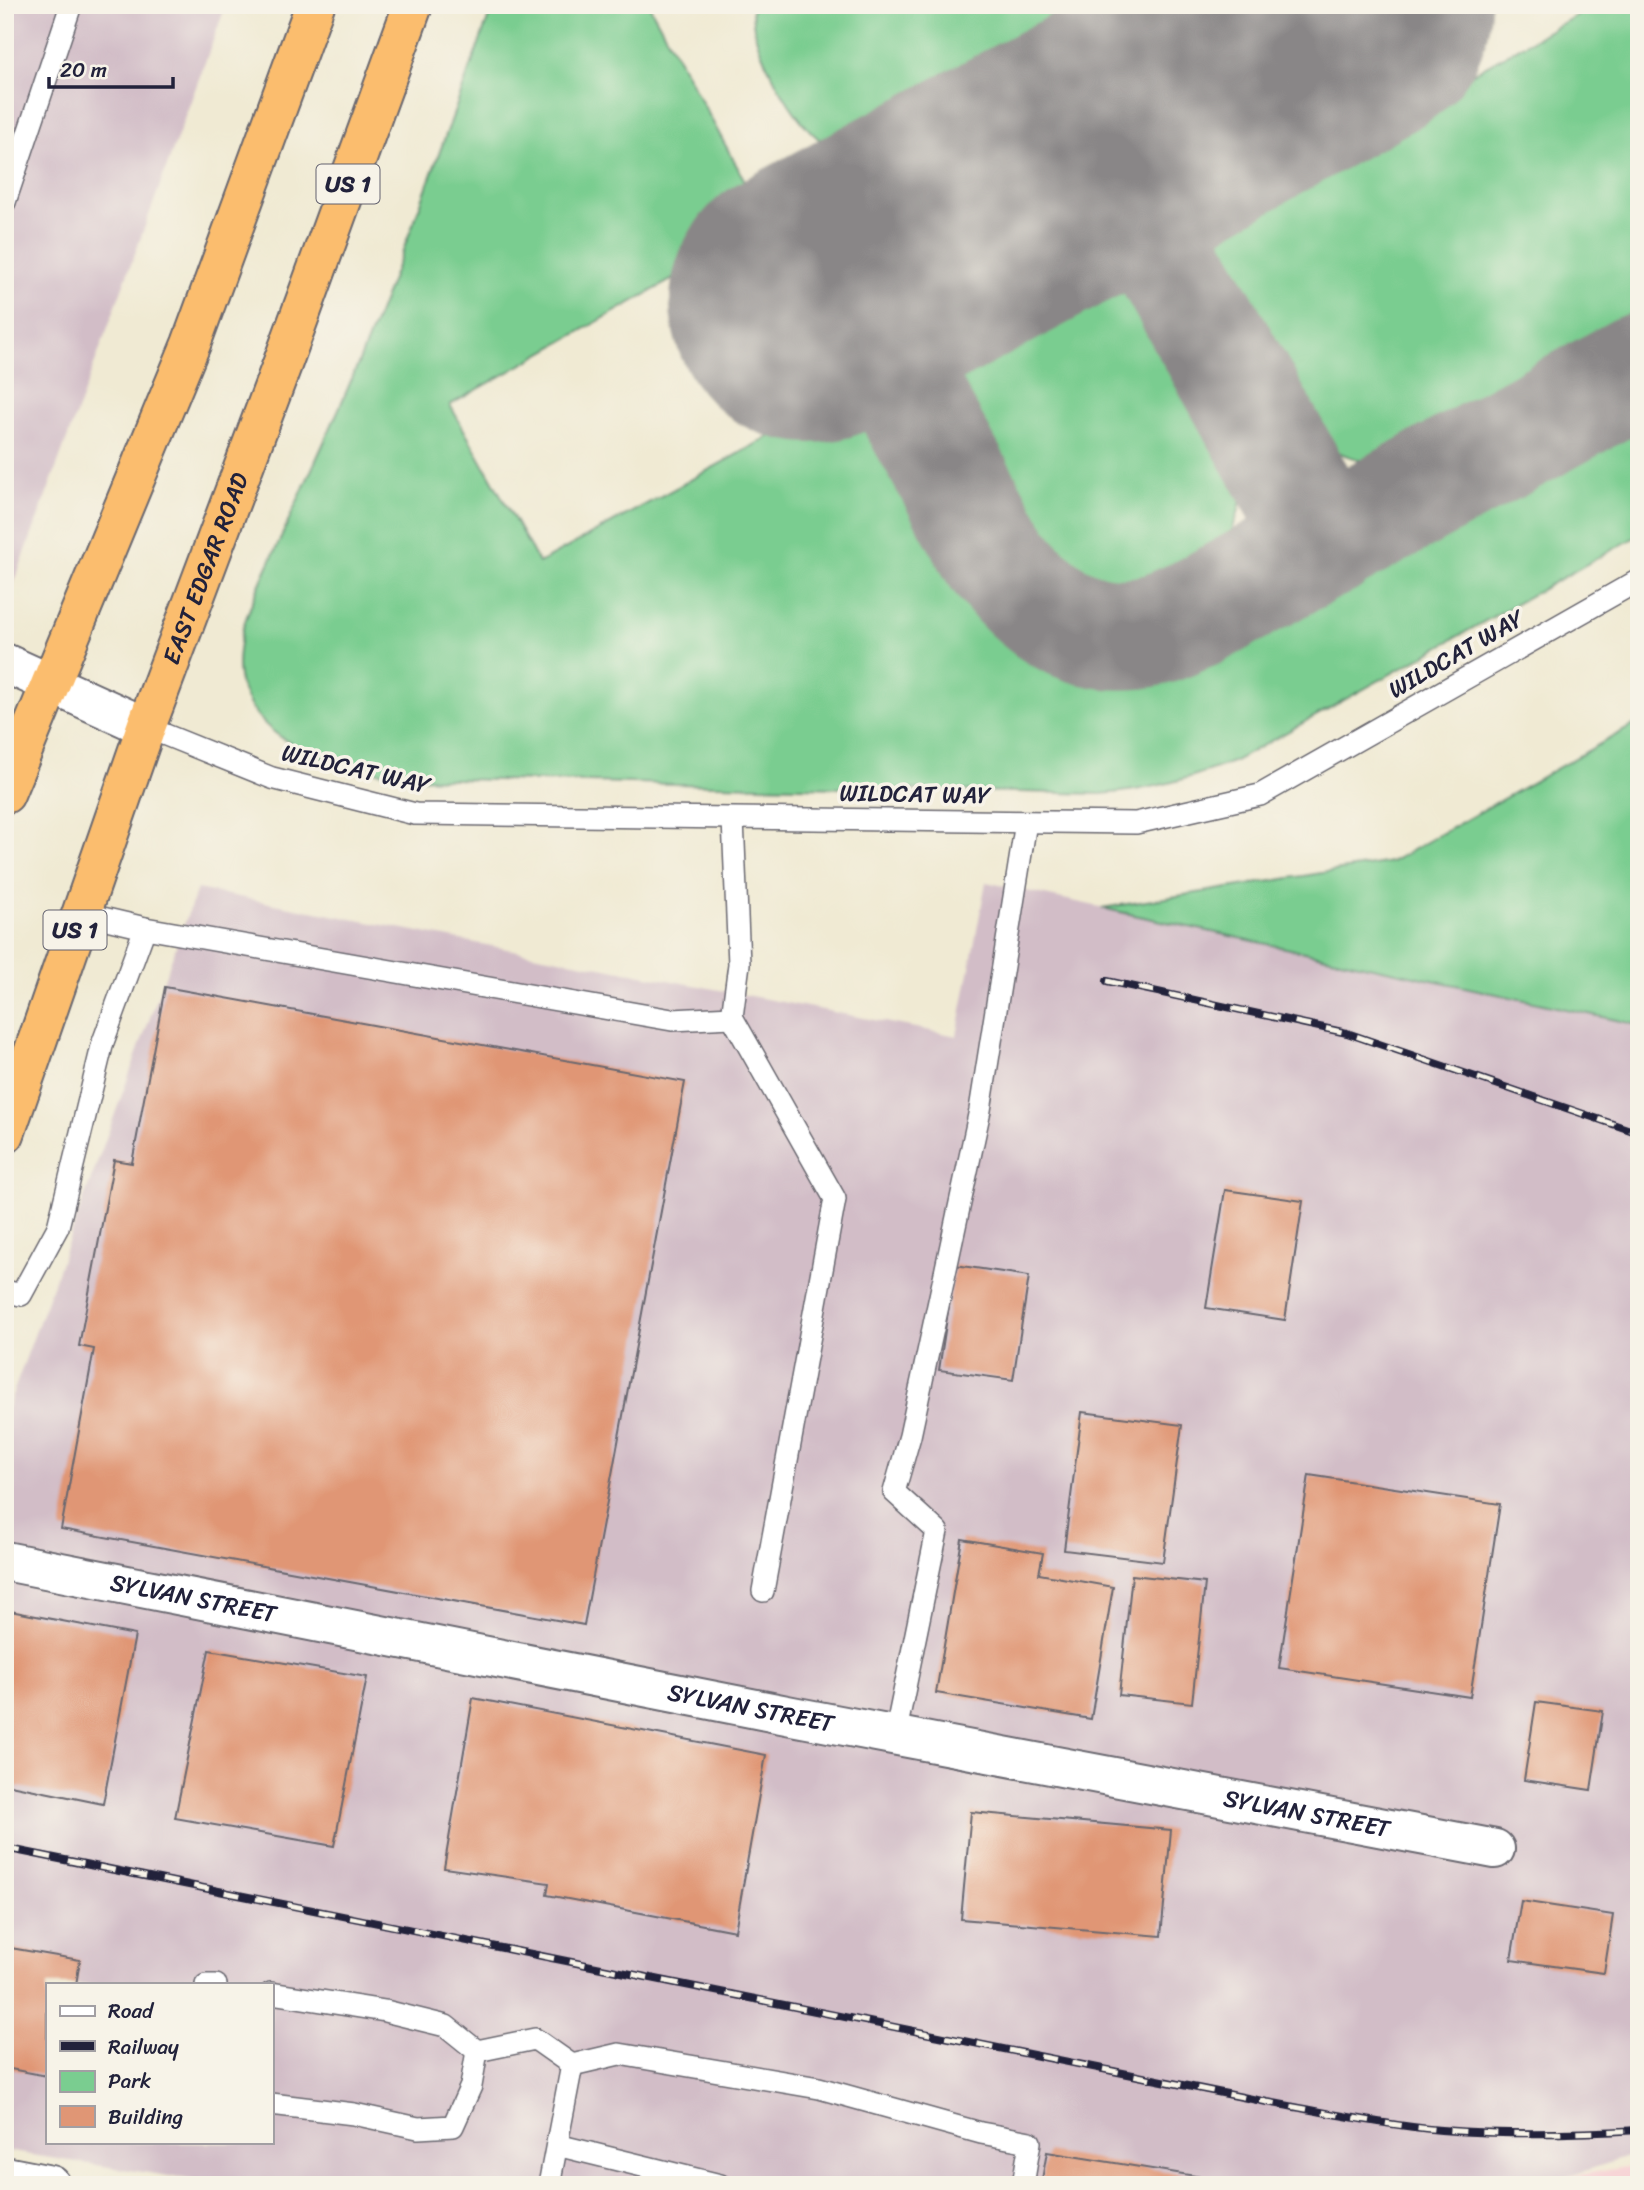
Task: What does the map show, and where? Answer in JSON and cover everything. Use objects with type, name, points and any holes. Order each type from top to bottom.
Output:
[{"type":"highway","points":[[5,794],[191,344],[315,5]]},
{"type":"highway","name":"EAST EDGAR ROAD","points":[[5,1134],[146,727],[413,5]]},
{"type":"street","points":[[5,663],[146,727]]},
{"type":"street","name":"SYLVAN STREET","points":[[5,1561],[895,1736],[1495,1849]]},
{"type":"street","points":[[5,2176],[51,2185]]},
{"type":"lane","points":[[5,202],[71,5]]},
{"type":"lane","name":"WILDCAT WAY","points":[[146,727],[272,778],[415,814],[1136,823],[1260,795],[1639,580]]},
{"type":"lane","points":[[733,819],[738,964],[732,1017],[835,1199],[763,1591]]},
{"type":"lane","points":[[895,1736],[937,1531],[894,1492],[910,1436],[980,1110],[1026,822]]},
{"type":"lane","points":[[81,914],[145,928],[672,1020],[732,1017]]},
{"type":"lane","points":[[5,1291],[21,1295],[58,1227],[103,1042],[145,928]]},
{"type":"lane","points":[[273,1993],[349,2005],[446,2026],[477,2051]]},
{"type":"lane","points":[[477,2051],[535,2039],[572,2065],[619,2054],[819,2088],[981,2133],[1030,2141],[1023,2185]]},
{"type":"lane","points":[[273,2104],[354,2114],[418,2128],[453,2126],[471,2086],[477,2051]]},
{"type":"lane","points":[[549,2185],[572,2065]]},
{"type":"lane","points":[[557,2145],[719,2185]]},
{"type":"shaded area","points":[[5,5],[226,5],[5,608]]},
{"type":"shaded area","points":[[986,882],[1639,1025],[1639,2153],[1542,2185],[227,2185],[5,2151],[5,1415],[197,889],[957,1036]]},
{"type":"shaded area","points":[[1639,2165],[1639,2185],[1546,2185],[1577,2175]]},
{"type":"green space","points":[[493,5],[649,5],[763,214],[764,225],[758,231],[450,405],[539,563],[794,423],[821,411],[846,412],[869,417],[887,432],[977,593],[1004,623],[1038,648],[1079,665],[1122,670],[1167,664],[1206,648],[1639,406],[1639,535],[1235,761],[1186,778],[1137,790],[1101,794],[412,778],[363,769],[312,754],[268,728],[252,709],[238,671],[243,628],[260,583],[372,330]]},
{"type":"green space","points":[[752,5],[1114,5],[878,137],[856,147],[842,149],[815,136],[789,104],[761,50],[754,29]]},
{"type":"green space","points":[[1595,5],[1639,5],[1639,328],[1418,451],[1390,459],[1370,461],[1341,453],[1328,446],[1305,426],[1286,401],[1204,260],[1198,246],[1198,231],[1205,223]]},
{"type":"green space","points":[[1123,270],[1135,274],[1233,445],[1240,465],[1242,492],[1240,507],[1230,534],[1205,567],[1187,579],[1159,589],[1141,594],[1109,596],[1079,589],[1045,565],[1019,527],[946,385],[949,369]]},
{"type":"green space","points":[[1639,722],[1639,1025],[1102,908],[1391,862]]},
{"type":"building","points":[[165,987],[685,1082],[584,1625],[61,1529],[94,1349],[79,1346],[114,1160],[132,1163]]},
{"type":"building","points":[[1225,1190],[1303,1201],[1285,1320],[1206,1308]]},
{"type":"building","points":[[955,1265],[1029,1276],[1013,1380],[939,1370]]},
{"type":"building","points":[[1082,1412],[1182,1425],[1163,1562],[1064,1550]]},
{"type":"building","points":[[1309,1475],[1500,1504],[1470,1697],[1279,1668]]},
{"type":"building","points":[[962,1539],[1043,1553],[1039,1574],[1113,1587],[1091,1719],[936,1693]]},
{"type":"building","points":[[1132,1575],[1205,1583],[1192,1703],[1119,1695]]},
{"type":"building","points":[[5,1610],[135,1635],[103,1804],[5,1784]]},
{"type":"building","points":[[209,1650],[367,1677],[334,1846],[175,1818]]},
{"type":"building","points":[[473,1698],[766,1755],[735,1931],[547,1895],[549,1883],[444,1868]]},
{"type":"building","points":[[1536,1702],[1603,1711],[1591,1790],[1524,1780]]},
{"type":"building","points":[[971,1812],[1171,1830],[1161,1936],[961,1919]]},
{"type":"building","points":[[1521,1901],[1613,1915],[1604,1973],[1511,1960]]},
{"type":"building","points":[[5,1947],[80,1960],[76,1983],[46,1983],[46,2076],[5,2068]]},
{"type":"building","points":[[1047,2152],[1239,2183],[1239,2185],[1041,2185]]},
{"type":"taxiway","points":[[1104,145],[1327,543]]},
{"type":"taxiway","points":[[846,283],[994,552],[1025,590],[1043,606],[1082,627],[1104,633],[1128,634],[1154,630],[1195,614],[1639,369]]},
{"type":"runway","points":[[810,303],[1104,145],[1351,5]]},
{"type":"railway","points":[[1107,981],[1347,1033],[1639,1133]]},
{"type":"railway","points":[[5,1848],[1354,2118],[1419,2128],[1490,2133],[1639,2130]]}]
